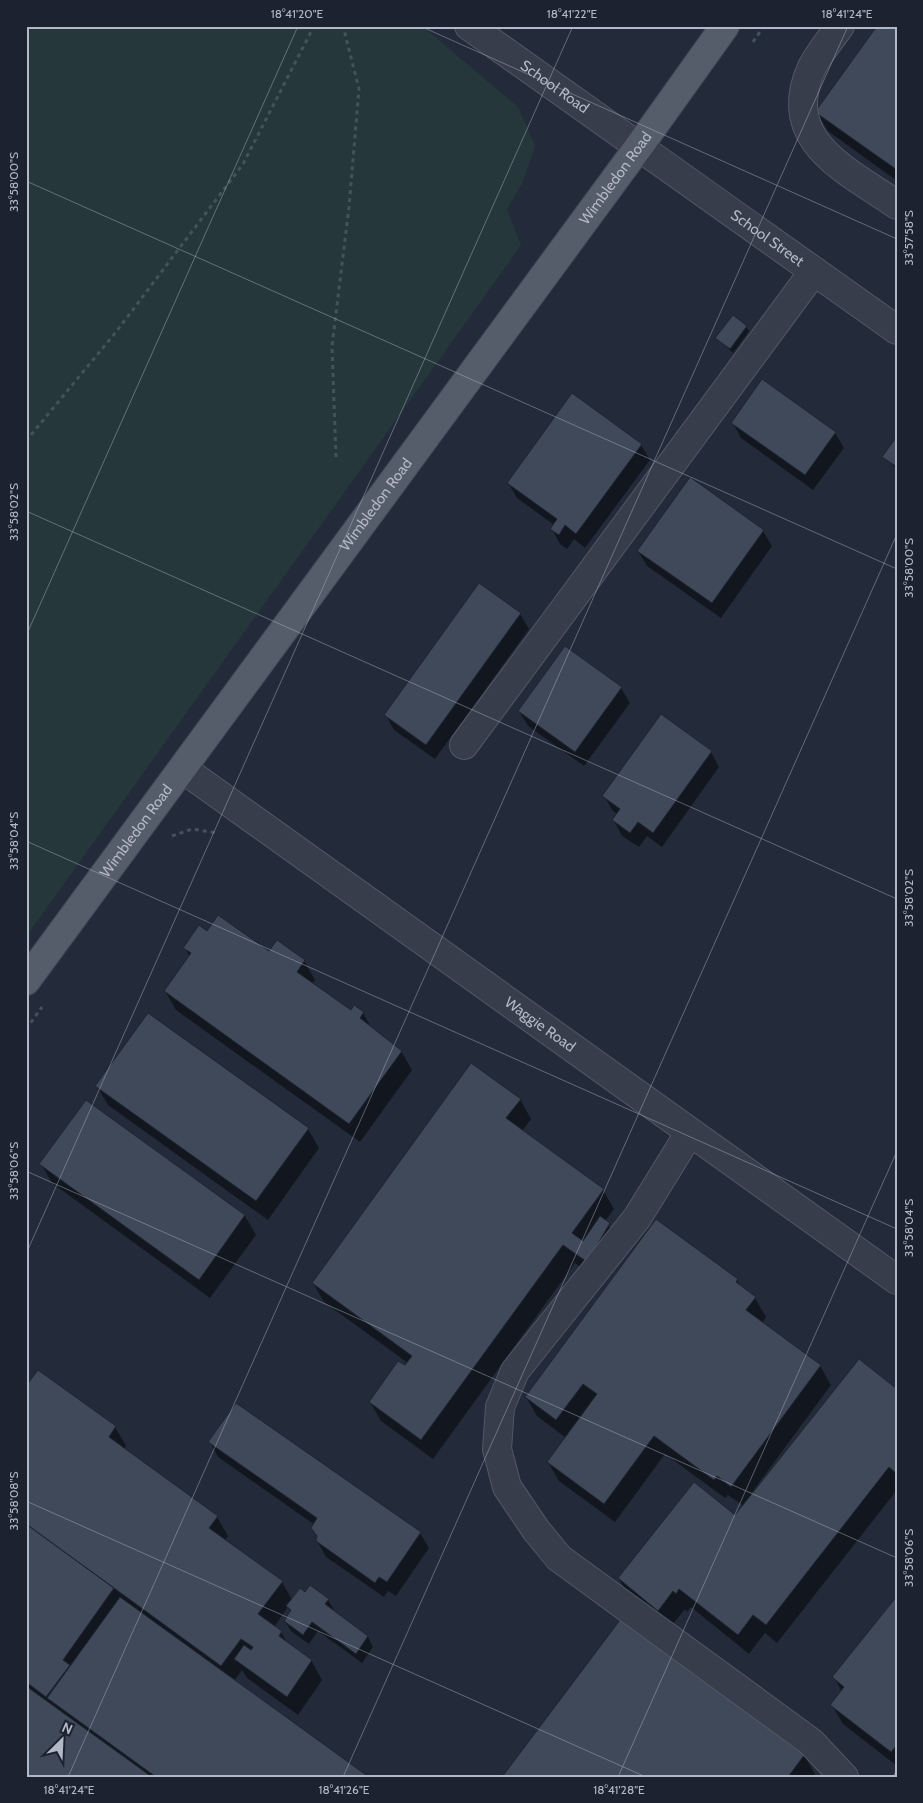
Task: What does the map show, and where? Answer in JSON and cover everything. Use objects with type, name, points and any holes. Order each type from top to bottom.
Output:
[{"type":"main road","name":"Wimbledon Road","points":[[26,981],[640,146],[725,26]]},
{"type":"street","name":"School Road","points":[[470,26],[640,146]]},
{"type":"street","points":[[840,26],[812,66],[802,94],[803,114],[814,143],[825,154],[897,205]]},
{"type":"street","name":"School Street","points":[[640,146],[684,180],[897,330]]},
{"type":"street","points":[[464,745],[814,271]]},
{"type":"street","name":"Waggie Road","points":[[183,769],[897,1280]]},
{"type":"street","points":[[690,1132],[637,1218],[515,1371],[500,1407],[497,1449],[507,1487],[536,1530],[559,1558],[811,1742],[844,1777]]},
{"type":"path","points":[[26,440],[116,332],[243,164],[314,26]]},
{"type":"path","points":[[336,457],[332,346],[349,207],[359,89],[343,26]]},
{"type":"shaded area","points":[[26,26],[422,26],[518,107],[535,146],[522,184],[507,209],[521,245],[26,937]]},
{"type":"building","points":[[877,26],[897,26],[897,170],[815,112]]},
{"type":"building","points":[[733,315],[747,326],[730,349],[715,338]]},
{"type":"building","points":[[762,379],[836,432],[805,475],[731,423]]},
{"type":"building","points":[[572,393],[642,444],[576,534],[565,525],[559,535],[550,529],[557,519],[507,483]]},
{"type":"building","points":[[895,439],[897,440],[897,467],[882,457]]},
{"type":"building","points":[[690,477],[764,530],[712,603],[637,551]]},
{"type":"building","points":[[479,583],[521,613],[426,745],[384,715]]},
{"type":"building","points":[[565,646],[622,687],[575,752],[518,711]]},
{"type":"building","points":[[661,714],[712,751],[653,833],[638,822],[630,833],[612,820],[620,809],[602,796]]},
{"type":"building","points":[[218,915],[269,951],[277,940],[305,960],[297,972],[351,1010],[354,1005],[364,1012],[360,1018],[402,1051],[349,1124],[164,991],[191,953],[183,948],[199,925],[207,931]]},
{"type":"building","points":[[148,1013],[309,1128],[256,1201],[95,1086]]},
{"type":"building","points":[[471,1063],[521,1099],[506,1118],[604,1189],[572,1233],[583,1241],[600,1216],[610,1223],[587,1262],[563,1245],[421,1440],[369,1402],[398,1361],[405,1365],[412,1356],[312,1283]]},
{"type":"building","points":[[86,1100],[245,1215],[199,1280],[39,1164]]},
{"type":"building","points":[[656,1219],[738,1279],[736,1282],[756,1297],[746,1310],[821,1365],[731,1487],[717,1476],[714,1480],[654,1436],[604,1504],[547,1462],[597,1394],[583,1384],[556,1420],[525,1397]]},
{"type":"building","points":[[859,1359],[897,1389],[897,1474],[889,1467],[766,1625],[753,1615],[738,1635],[679,1589],[676,1594],[673,1591],[658,1611],[618,1578],[694,1482],[735,1515]]},
{"type":"building","points":[[38,1370],[116,1426],[109,1437],[218,1516],[209,1528],[283,1581],[258,1614],[282,1631],[279,1636],[312,1660],[287,1697],[234,1659],[244,1645],[251,1650],[253,1647],[241,1639],[221,1666],[26,1524],[26,1386]]},
{"type":"building","points":[[236,1403],[421,1532],[387,1582],[379,1577],[375,1583],[316,1541],[317,1536],[311,1528],[317,1518],[208,1442]]},
{"type":"building","points":[[26,1524],[114,1588],[63,1660],[70,1665],[46,1697],[26,1682]]},
{"type":"building","points":[[310,1585],[329,1599],[325,1604],[368,1636],[356,1654],[312,1622],[303,1635],[284,1621],[291,1610],[286,1606],[300,1588],[305,1592]]},
{"type":"building","points":[[897,1596],[897,1745],[891,1752],[830,1705],[844,1687],[832,1677]]},
{"type":"building","points":[[120,1597],[369,1777],[156,1777],[47,1698]]},
{"type":"building","points":[[623,1616],[805,1754],[788,1777],[502,1777]]},
{"type":"building","points":[[26,1686],[152,1777],[26,1777]]}]
